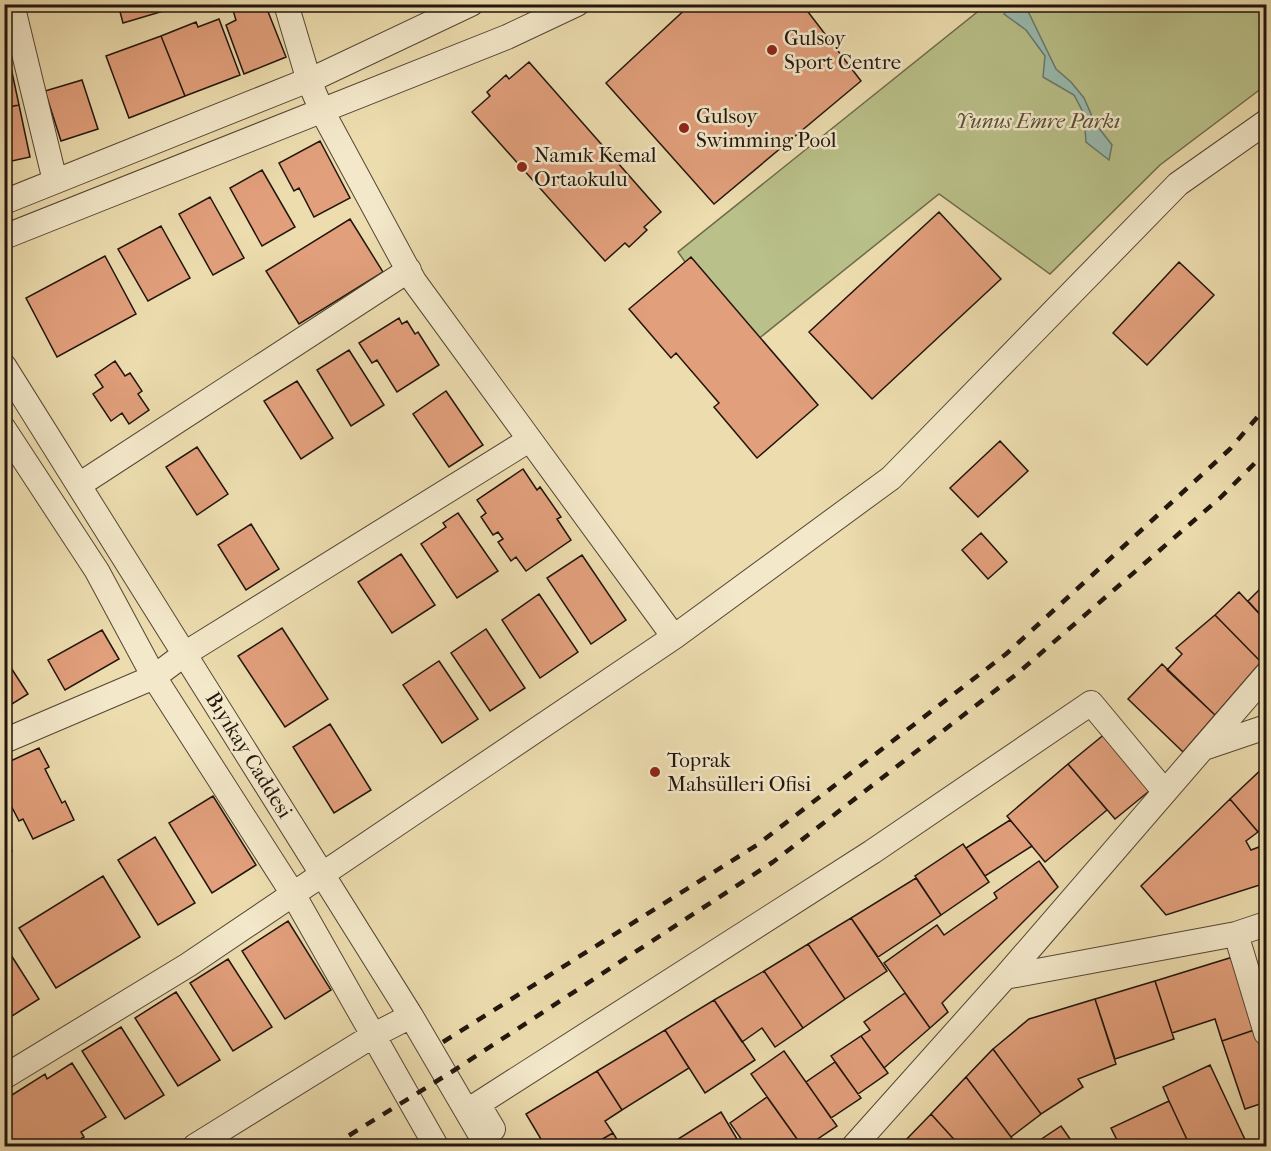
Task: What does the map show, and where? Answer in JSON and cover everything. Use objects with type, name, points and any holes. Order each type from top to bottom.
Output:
[{"type":"street","points":[[12,4],[56,181]]},
{"type":"street","points":[[286,4],[309,81],[322,111],[409,270],[529,440],[674,637]]},
{"type":"street","points":[[4,202],[309,81],[471,4]]},
{"type":"street","points":[[4,237],[507,38],[577,4]]},
{"type":"street","points":[[4,1077],[188,965],[674,637],[891,478],[1178,184],[1266,122]]},
{"type":"street","points":[[80,485],[409,270]]},
{"type":"street","name":"Bıyıkay Caddesi","points":[[4,366],[186,653],[411,1016],[487,1146]]},
{"type":"street","name":"Bıyıkay Caddesi","points":[[4,429],[97,571],[154,677],[293,894],[436,1146]]},
{"type":"street","points":[[4,741],[154,677],[186,653],[529,440]]},
{"type":"street","points":[[855,1146],[1005,977],[1266,675]]},
{"type":"street","points":[[503,1146],[478,1104],[872,852],[1091,703],[1165,792]]},
{"type":"street","points":[[1204,748],[1266,727]]},
{"type":"street","points":[[1005,977],[1236,934],[1266,924]]},
{"type":"street","points":[[1236,934],[1266,1033]]},
{"type":"street","points":[[195,1146],[374,1035],[411,1016]]},
{"type":"green space","name":"Yunus Emre Parkı","points":[[986,5],[1266,5],[1266,85],[1160,165],[1050,274],[939,194],[747,348],[678,252]]},
{"type":"water","points":[[1011,5],[1025,5],[1056,69],[1084,98],[1095,123],[1112,145],[1109,160],[1086,142],[1084,114],[1074,95],[1043,77],[1045,56],[1026,30],[1004,14]]},
{"type":"building","points":[[118,4],[166,4],[167,10],[123,23]]},
{"type":"building","points":[[231,4],[265,4],[286,57],[244,74],[226,25],[236,20]]},
{"type":"building","points":[[691,4],[802,4],[861,81],[714,204],[606,83]]},
{"type":"building","points":[[219,19],[240,75],[185,96],[161,36],[196,22],[198,27]]},
{"type":"building","points":[[161,36],[185,96],[129,118],[106,56]]},
{"type":"building","points":[[529,62],[661,212],[644,227],[647,230],[629,247],[625,243],[605,261],[472,112],[490,96],[487,92],[506,75],[509,79]]},
{"type":"building","points":[[10,63],[19,105],[4,108],[4,64]]},
{"type":"building","points":[[82,80],[98,129],[61,141],[45,91]]},
{"type":"building","points":[[19,105],[30,157],[7,162],[8,165],[4,166],[4,108]]},
{"type":"building","points":[[320,141],[350,198],[314,217],[299,188],[294,191],[279,163]]},
{"type":"building","points":[[262,170],[295,227],[262,246],[230,188]]},
{"type":"building","points":[[210,197],[244,258],[213,275],[179,214]]},
{"type":"building","points":[[939,212],[1001,279],[872,399],[809,332]]},
{"type":"building","points":[[350,219],[383,272],[299,324],[266,271]]},
{"type":"building","points":[[161,226],[190,278],[148,301],[118,249]]},
{"type":"building","points":[[105,256],[136,314],[57,357],[26,298]]},
{"type":"building","points":[[691,257],[818,405],[757,458],[714,407],[719,403],[676,353],[671,358],[629,309]]},
{"type":"building","points":[[1179,262],[1214,295],[1147,365],[1113,333]]},
{"type":"building","points":[[399,318],[402,324],[407,321],[415,334],[418,332],[439,365],[397,392],[377,360],[372,363],[359,343]]},
{"type":"building","points":[[349,350],[384,405],[351,426],[317,370]]},
{"type":"building","points":[[115,361],[125,376],[130,373],[142,391],[138,394],[149,410],[129,424],[122,413],[111,421],[93,394],[103,387],[95,375]]},
{"type":"building","points":[[297,381],[333,438],[301,459],[264,401]]},
{"type":"building","points":[[446,391],[483,445],[449,467],[413,414]]},
{"type":"building","points":[[1000,441],[1028,471],[978,517],[950,488]]},
{"type":"building","points":[[197,447],[228,494],[197,515],[166,467]]},
{"type":"building","points":[[523,469],[537,490],[540,487],[561,517],[557,519],[571,540],[526,571],[516,557],[511,561],[498,542],[503,539],[498,532],[493,535],[481,517],[486,513],[477,500]]},
{"type":"building","points":[[458,513],[498,571],[457,598],[421,544],[446,527],[443,523]]},
{"type":"building","points":[[251,524],[279,569],[246,590],[218,545]]},
{"type":"building","points":[[981,533],[1007,562],[988,579],[962,550]]},
{"type":"building","points":[[401,554],[435,605],[392,633],[358,582]]},
{"type":"building","points":[[582,555],[626,620],[591,644],[547,578]]},
{"type":"building","points":[[1266,555],[1266,568],[1260,561]]},
{"type":"building","points":[[1266,583],[1266,621],[1248,601]]},
{"type":"building","points":[[1239,592],[1266,621],[1266,657],[1261,662],[1215,615]]},
{"type":"building","points":[[539,594],[578,652],[540,678],[502,620]]},
{"type":"building","points":[[1215,615],[1261,662],[1215,715],[1167,670],[1182,654],[1176,648]]},
{"type":"building","points":[[282,628],[328,699],[285,727],[238,656]]},
{"type":"building","points":[[486,629],[525,688],[490,711],[451,653]]},
{"type":"building","points":[[102,630],[119,659],[65,690],[48,660]]},
{"type":"building","points":[[4,657],[28,694],[4,709]]},
{"type":"building","points":[[439,661],[478,719],[442,743],[403,685]]},
{"type":"building","points":[[1162,664],[1215,715],[1183,752],[1128,699]]},
{"type":"building","points":[[330,724],[371,790],[334,813],[293,747]]},
{"type":"building","points":[[1106,733],[1153,788],[1115,819],[1068,764]]},
{"type":"building","points":[[39,748],[49,767],[45,769],[62,803],[65,801],[74,820],[33,839],[23,819],[19,821],[4,792],[4,788],[8,787],[4,780],[4,764]]},
{"type":"building","points":[[1068,764],[1107,810],[1045,862],[1007,816]]},
{"type":"building","points":[[1266,765],[1266,825],[1258,832],[1230,799]]},
{"type":"building","points":[[213,796],[256,865],[212,893],[169,823]]},
{"type":"building","points":[[1230,799],[1258,832],[1246,841],[1251,850],[1259,847],[1263,853],[1266,883],[1166,915],[1141,886]]},
{"type":"building","points":[[1010,820],[1032,846],[985,876],[966,848]]},
{"type":"building","points":[[4,835],[12,851],[4,854]]},
{"type":"building","points":[[155,837],[195,903],[158,925],[118,860]]},
{"type":"building","points":[[963,844],[989,882],[941,915],[915,876]]},
{"type":"building","points":[[1039,861],[1058,887],[942,1003],[948,1012],[930,1028],[884,963],[937,925],[944,935],[997,898],[994,893]]},
{"type":"building","points":[[103,876],[140,937],[56,988],[19,928]]},
{"type":"building","points":[[916,878],[941,915],[878,957],[851,918]]},
{"type":"building","points":[[851,918],[887,971],[845,999],[808,944]]},
{"type":"building","points":[[288,921],[331,990],[285,1019],[242,951]]},
{"type":"building","points":[[4,944],[39,999],[4,1021]]},
{"type":"building","points":[[808,944],[845,999],[803,1028],[764,971]]},
{"type":"building","points":[[1266,950],[1266,968],[1261,952]]},
{"type":"building","points":[[1236,956],[1260,1028],[1222,1041],[1215,1019],[1172,1033],[1155,981]]},
{"type":"building","points":[[228,959],[272,1027],[233,1051],[190,983]]},
{"type":"building","points":[[764,971],[803,1028],[775,1047],[762,1028],[742,1042],[714,1000]]},
{"type":"building","points":[[1155,981],[1174,1039],[1115,1059],[1095,999]]},
{"type":"building","points":[[176,992],[220,1060],[178,1086],[135,1018]]},
{"type":"building","points":[[905,993],[930,1028],[884,1068],[861,1036],[870,1030],[864,1022]]},
{"type":"building","points":[[1095,999],[1116,1064],[1078,1079],[1083,1087],[1041,1114],[993,1049],[1029,1019]]},
{"type":"building","points":[[714,1000],[755,1060],[705,1093],[665,1030]]},
{"type":"building","points":[[121,1027],[164,1095],[125,1119],[82,1051]]},
{"type":"building","points":[[1260,1028],[1266,1049],[1266,1102],[1245,1109],[1222,1041]]},
{"type":"building","points":[[665,1030],[689,1068],[622,1110],[597,1071]]},
{"type":"building","points":[[861,1036],[888,1073],[858,1094],[831,1056]]},
{"type":"building","points":[[993,1049],[1041,1114],[1011,1137],[966,1077]]},
{"type":"building","points":[[784,1051],[837,1126],[807,1146],[802,1146],[751,1074]]},
{"type":"building","points":[[835,1062],[861,1098],[831,1118],[806,1082]]},
{"type":"building","points":[[72,1063],[106,1117],[81,1132],[84,1137],[69,1146],[6,1146],[4,1100],[45,1074],[47,1079]]},
{"type":"building","points":[[1210,1065],[1248,1146],[1190,1146],[1163,1087]]},
{"type":"building","points":[[597,1071],[622,1110],[605,1121],[613,1133],[590,1146],[545,1146],[526,1114]]},
{"type":"building","points":[[966,1077],[1017,1146],[960,1146],[931,1114]]},
{"type":"building","points":[[767,1097],[802,1146],[746,1146],[730,1123]]},
{"type":"building","points":[[1169,1101],[1190,1146],[1120,1146],[1111,1128]]},
{"type":"building","points":[[721,1112],[737,1139],[727,1146],[667,1146]]},
{"type":"building","points":[[931,1114],[960,1146],[900,1146]]},
{"type":"building","points":[[1061,1126],[1075,1146],[1031,1146]]},
{"type":"building","points":[[613,1133],[621,1146],[590,1146]]},
{"type":"railway","points":[[443,1042],[757,845],[1006,654],[1230,449],[1266,407]]},
{"type":"railway","points":[[332,1146],[453,1071],[773,862],[1018,673],[1220,498],[1266,452]]},
{"type":"place","name":"Gulsoy Sport Centre","points":[[772,50]]},
{"type":"place","name":"Gulsoy Swimming Pool","points":[[684,128]]},
{"type":"place","name":"Namık Kemal Ortaokulu","points":[[522,167]]},
{"type":"place","name":"Toprak Mahsülleri Ofisi","points":[[655,772]]}]
